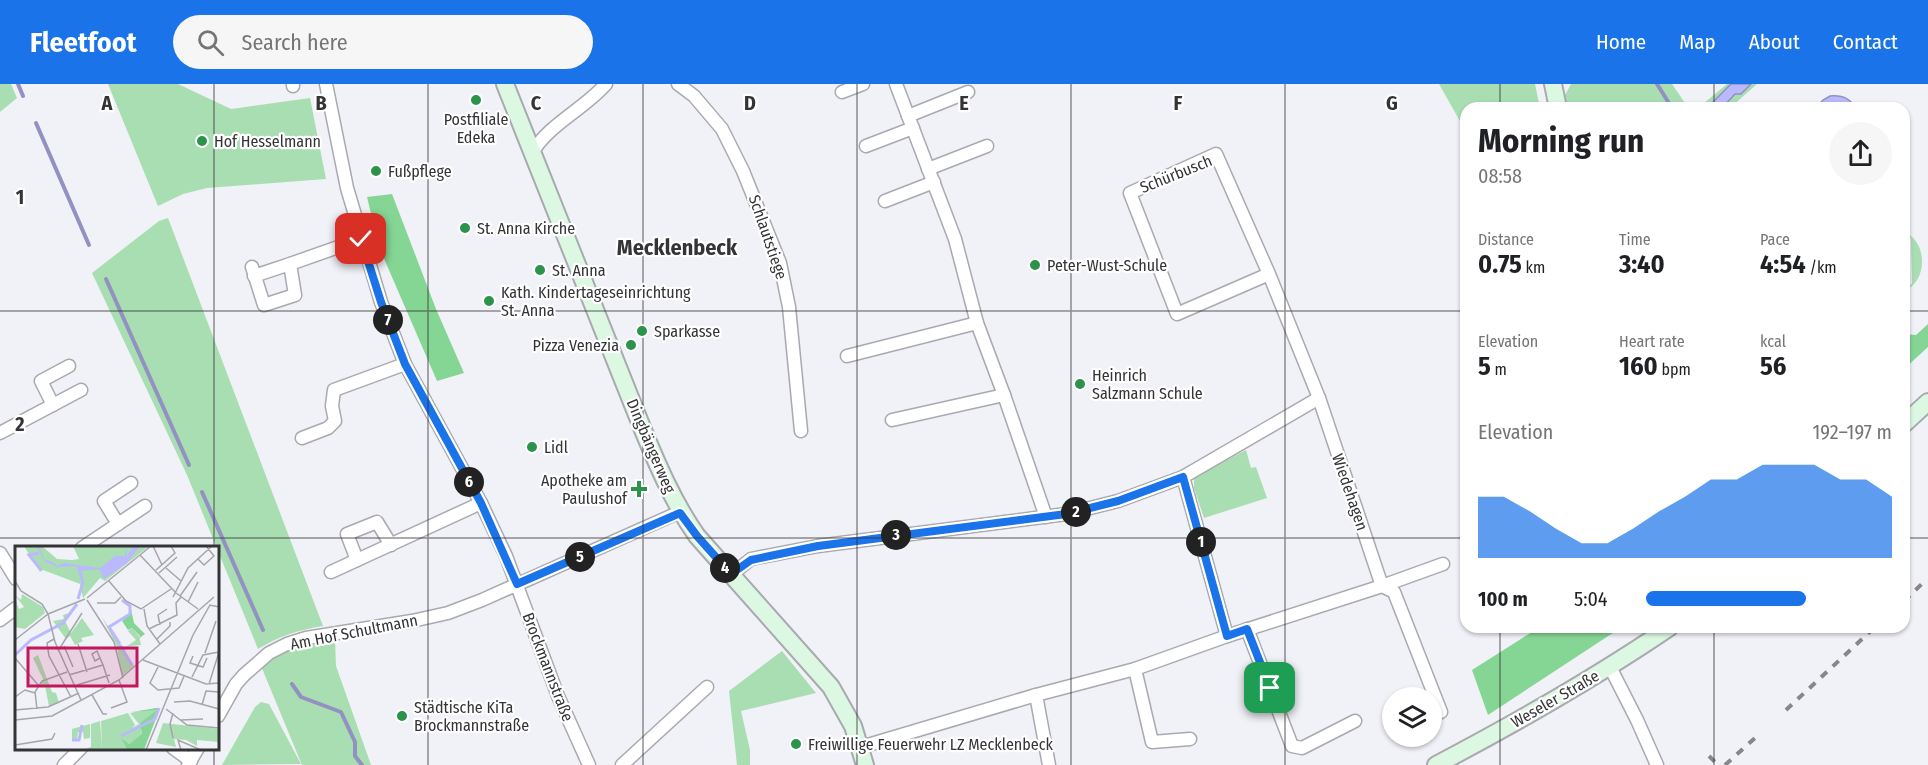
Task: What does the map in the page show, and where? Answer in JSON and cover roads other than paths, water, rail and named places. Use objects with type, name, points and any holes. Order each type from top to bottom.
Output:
[{"type":"street","name":"Brockmannstraße","points":[[326,84],[347,189],[381,302],[405,364],[481,503],[517,584],[558,696],[589,765]]},
{"type":"street","name":"Dingbängerweg","points":[[505,84],[661,475],[680,513],[697,536],[831,687],[853,726],[865,765]]},
{"type":"street","points":[[532,153],[538,141],[575,113],[606,84]]},
{"type":"street","name":"Schlautstiege","points":[[678,84],[694,96],[722,129],[766,225],[780,264],[789,307],[801,431]]},
{"type":"street","points":[[694,96],[701,84]]},
{"type":"street","points":[[843,92],[863,84]]},
{"type":"street","points":[[896,84],[955,239],[977,323],[1046,517]]},
{"type":"street","points":[[1555,85],[1557,102]]},
{"type":"street","points":[[866,146],[968,92]]},
{"type":"street","points":[[928,169],[987,146]]},
{"type":"street","name":"Schürbusch","points":[[1269,274],[1177,315],[1130,193],[1216,154],[1269,274],[1319,398]]},
{"type":"street","points":[[885,201],[934,182]]},
{"type":"street","points":[[290,264],[295,295],[264,305],[253,272],[290,264],[361,239]]},
{"type":"street","points":[[847,356],[977,323]]},
{"type":"street","points":[[302,438],[328,428],[335,421],[332,406],[334,390],[405,364]]},
{"type":"street","points":[[53,405],[40,381],[69,366]]},
{"type":"street","points":[[0,433],[81,390]]},
{"type":"street","points":[[892,420],[1004,394]]},
{"type":"street","points":[[731,574],[751,560],[818,546],[1046,517],[1118,501],[1183,477],[1319,398]]},
{"type":"street","name":"Wiedehagen","points":[[1319,398],[1382,586],[1394,591],[1431,687]]},
{"type":"street","points":[[1910,418],[1928,402]]},
{"type":"street","points":[[1183,477],[1227,636]]},
{"type":"street","points":[[118,524],[104,501],[131,483]]},
{"type":"street","points":[[332,572],[481,503]]},
{"type":"street","points":[[85,546],[145,506]]},
{"type":"street","name":"Am Hof Schultmann","points":[[219,714],[236,684],[244,675],[269,653],[287,644],[306,638],[448,613],[680,513]]},
{"type":"street","points":[[357,560],[347,534],[377,522],[391,544]]},
{"type":"street","points":[[0,553],[15,577]]},
{"type":"street","points":[[861,747],[1036,695],[1135,669],[1443,564]]},
{"type":"street","points":[[0,620],[15,609]]},
{"type":"street","points":[[1247,629],[1292,746],[1302,748],[1356,721]]},
{"type":"street","name":"Weseler Straße","points":[[1436,765],[1610,667],[1661,633]]},
{"type":"street","points":[[1610,667],[1657,765]]},
{"type":"street","points":[[1135,669],[1152,742],[1190,739]]},
{"type":"street","points":[[622,765],[707,687]]},
{"type":"street","points":[[1036,695],[1049,765]]},
{"type":"street","points":[[69,763],[79,750]]},
{"type":"street","points":[[175,750],[189,763],[197,750]]},
{"type":"water","points":[[1731,84],[1751,84],[1741,94],[1735,94],[1728,102],[1713,102]]},
{"type":"water","points":[[1830,96],[1838,96],[1852,102],[1821,102]]},
{"type":"waterway","points":[[18,84],[23,96]]},
{"type":"waterway","points":[[1657,84],[1668,102]]},
{"type":"waterway","points":[[36,123],[89,245]]},
{"type":"waterway","points":[[106,279],[189,465]]},
{"type":"waterway","points":[[202,492],[263,630]]},
{"type":"waterway","points":[[292,684],[301,697],[341,712],[355,742],[355,756],[362,765]]},
{"type":"railway","points":[[1910,595],[1927,579]]},
{"type":"railway","points":[[1786,710],[1869,633]]},
{"type":"railway","points":[[1725,765],[1755,738]]},
{"type":"railway","points":[[1709,756],[1718,765]]},
{"type":"place","name":"Postfiliale Edeka","points":[[476,100]]},
{"type":"place","name":"Hof Hesselmann","points":[[202,141]]},
{"type":"place","name":"Fußpflege","points":[[376,171]]},
{"type":"place","name":"St. Anna Kirche","points":[[465,228]]},
{"type":"place","name":"Peter-Wust-Schule","points":[[1035,265]]},
{"type":"place","name":"St. Anna","points":[[540,270]]},
{"type":"place","name":"Kath. Kindertageseinrichtung St. Anna","points":[[489,301]]},
{"type":"place","name":"Sparkasse","points":[[642,331]]},
{"type":"place","name":"Pizza Venezia","points":[[631,345]]},
{"type":"place","name":"Heinrich Salzmann Schule","points":[[1080,384]]},
{"type":"place","name":"Lidl","points":[[532,447]]},
{"type":"place","name":"Apotheke am Paulushof","points":[[639,489]]},
{"type":"place","name":"Städtische KiTa Brockmannstraße","points":[[402,716]]},
{"type":"place","name":"Freiwillige Feuerwehr LZ Mecklenbeck","points":[[796,744]]},
{"type":"district","name":"Mecklenbeck","points":[[677,247]]}]
